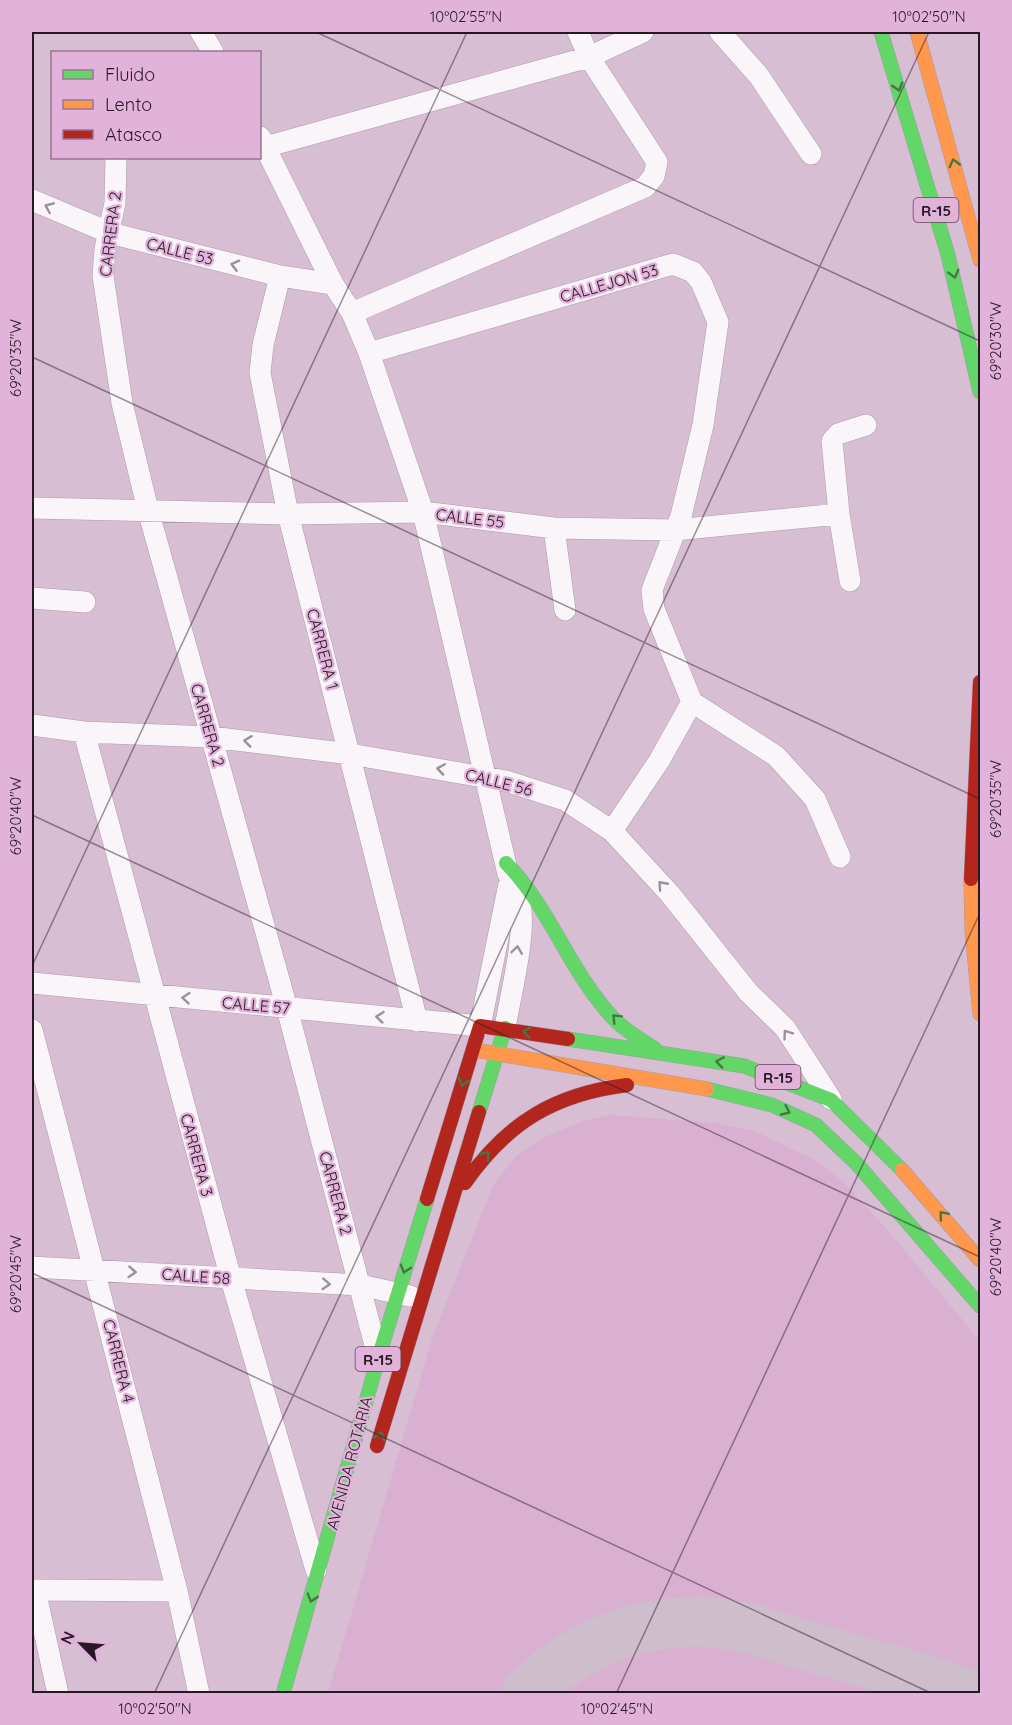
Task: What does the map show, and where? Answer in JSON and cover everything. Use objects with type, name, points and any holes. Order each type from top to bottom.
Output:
[{"type":"main road","name":"R-15","points":[[881,32],[943,235],[969,330],[981,392]]},
{"type":"main road","name":"R-15","points":[[917,32],[981,260]]},
{"type":"main road","points":[[981,682],[970,901],[974,976],[981,1014]]},
{"type":"main road","points":[[508,873],[524,879],[555,925],[581,975],[615,1019],[662,1054]]},
{"type":"main road","name":"R-15","points":[[480,1026],[744,1066],[831,1100],[919,1186],[981,1260]]},
{"type":"main road","name":"AVENIDA ROTARIA","points":[[283,1694],[378,1359],[480,1026]]},
{"type":"main road","name":"AVENIDA ROTARIA","points":[[374,1456],[505,1028]]},
{"type":"main road","name":"R-15","points":[[473,1050],[669,1082],[772,1105],[816,1125],[857,1164],[981,1306]]},
{"type":"main road","points":[[444,1222],[474,1170],[501,1139],[525,1118],[579,1092],[609,1086],[669,1082]]},
{"type":"street","points":[[201,32],[212,51]]},
{"type":"street","points":[[352,313],[645,187],[654,176],[657,162],[589,57],[578,32]]},
{"type":"street","points":[[505,1028],[519,945],[521,911],[508,873],[423,512],[369,353],[352,313],[333,284],[262,142],[589,57],[643,32]]},
{"type":"street","points":[[720,32],[759,76],[811,154]]},
{"type":"street","name":"CARRERA 2","points":[[116,159],[115,203],[105,249],[103,276],[122,403],[148,510],[287,1008],[378,1359]]},
{"type":"street","name":"CALLE 53","points":[[32,200],[110,233],[280,276],[333,284]]},
{"type":"street","name":"CALLEJON 53","points":[[369,353],[673,264],[693,272],[702,282],[718,322],[703,425],[675,530],[652,590],[654,609],[692,702]]},
{"type":"street","name":"CARRERA 1","points":[[280,276],[263,345],[260,373],[288,514],[417,1020]]},
{"type":"street","points":[[850,581],[839,514],[832,441],[838,434],[866,425]]},
{"type":"street","name":"CALLE 55","points":[[32,508],[288,514],[423,512],[554,528],[675,530],[839,514]]},
{"type":"street","points":[[554,528],[566,610]]},
{"type":"street","points":[[32,598],[85,602]]},
{"type":"street","points":[[612,831],[659,761],[692,702],[776,756],[815,799],[840,857]]},
{"type":"street","name":"CALLE 56","points":[[32,726],[84,732],[211,737],[350,754],[485,776],[565,800],[612,831],[692,920],[748,992],[785,1028],[831,1100]]},
{"type":"street","name":"CARRERA 3","points":[[84,732],[231,1279],[318,1576]]},
{"type":"street","points":[[480,1026],[508,873]]},
{"type":"street","name":"CALLE 57","points":[[32,984],[480,1026]]},
{"type":"street","name":"CARRERA 4","points":[[32,1030],[96,1269],[177,1591],[199,1694]]},
{"type":"street","name":"CALLE 58","points":[[32,1267],[360,1285],[421,1299]]},
{"type":"street","points":[[58,1694],[33,1584],[177,1591]]},
{"type":"shaded area","points":[[612,1115],[715,1123],[754,1131],[817,1161],[843,1182],[886,1228],[980,1341],[980,1693],[328,1693],[432,1339],[493,1185],[516,1156],[543,1138],[582,1121]]},
{"type":"taxiway","points":[[526,1694],[565,1662],[609,1638],[657,1625],[682,1622],[723,1624],[770,1634],[967,1694]]},
{"type":"traffic: fast","points":[[881,32],[948,255],[980,392]]},
{"type":"traffic: fast","points":[[506,863],[536,900],[585,982],[599,1001],[614,1019],[655,1049]]},
{"type":"traffic: fast","points":[[479,1112],[505,1028]]},
{"type":"traffic: fast","points":[[568,1039],[744,1066],[831,1100],[902,1170]]},
{"type":"traffic: fast","points":[[707,1089],[772,1105],[816,1125],[857,1164],[980,1306]]},
{"type":"traffic: fast","points":[[283,1694],[378,1359],[427,1199]]},
{"type":"traffic: slow","points":[[917,32],[980,260]]},
{"type":"traffic: slow","points":[[971,879],[972,931],[980,1014]]},
{"type":"traffic: slow","points":[[475,1050],[707,1089]]},
{"type":"traffic: slow","points":[[902,1170],[980,1260]]},
{"type":"traffic: jam","points":[[971,879],[980,682]]},
{"type":"traffic: jam","points":[[427,1199],[480,1026],[568,1039]]},
{"type":"traffic: jam","points":[[465,1183],[498,1144],[534,1115],[577,1096],[627,1085]]},
{"type":"traffic: jam","points":[[377,1446],[479,1112]]}]
